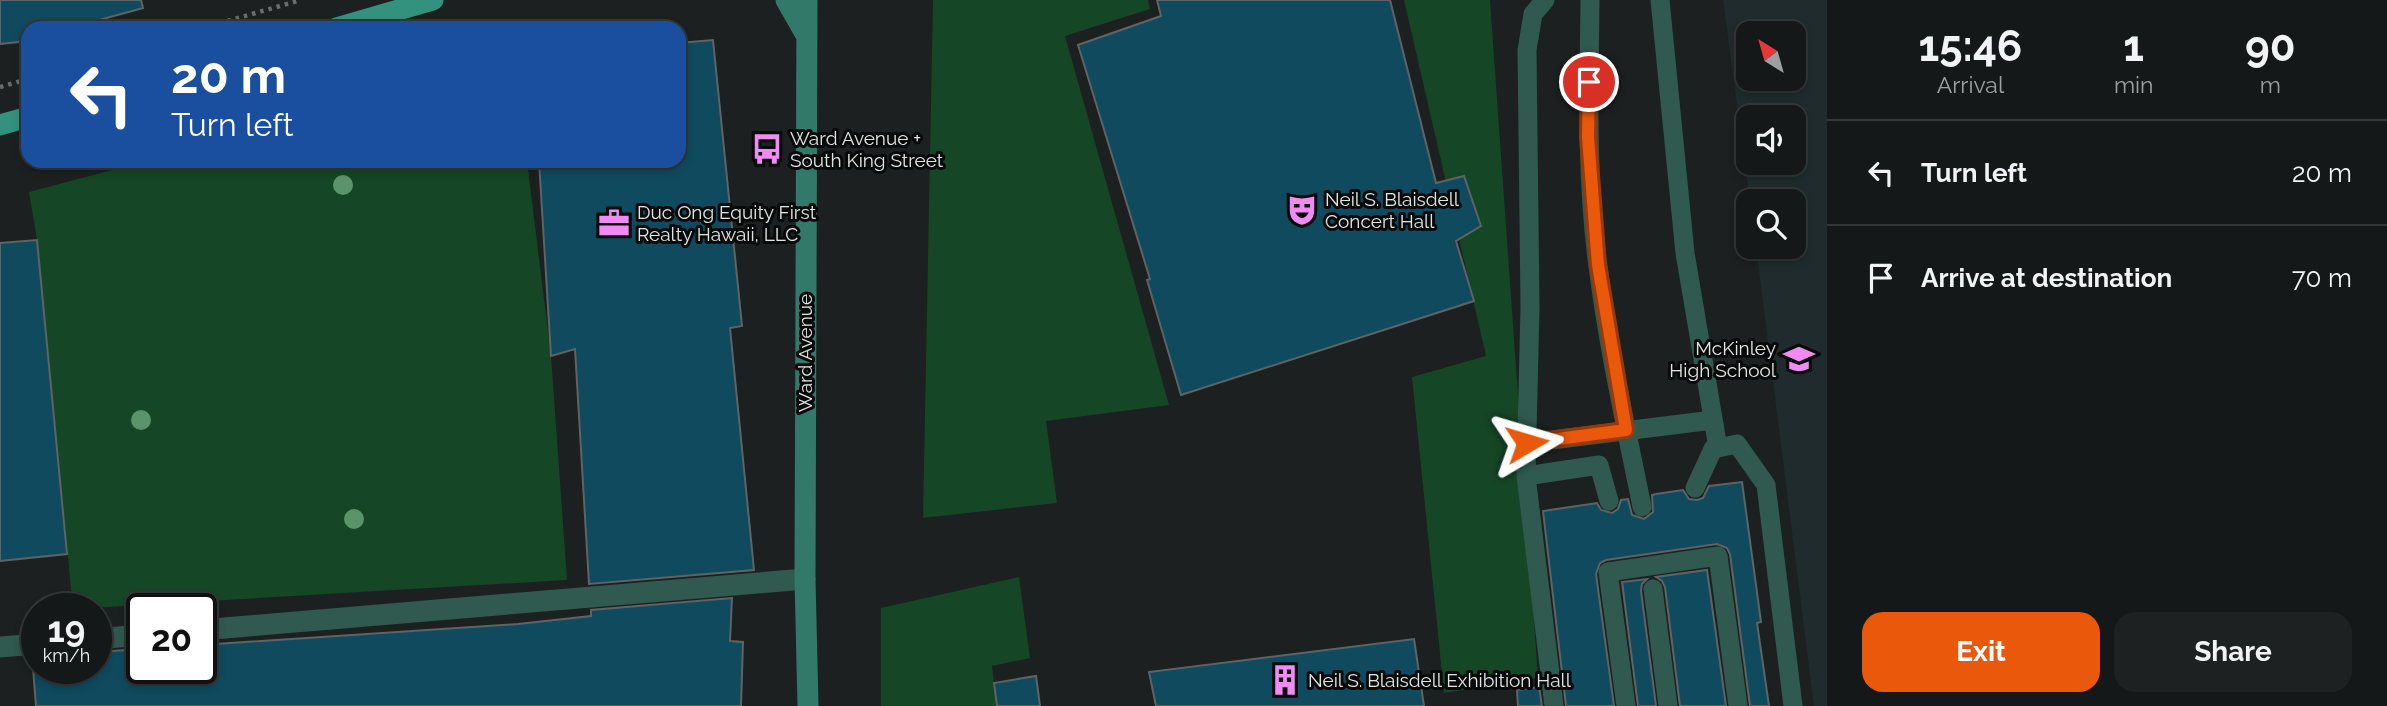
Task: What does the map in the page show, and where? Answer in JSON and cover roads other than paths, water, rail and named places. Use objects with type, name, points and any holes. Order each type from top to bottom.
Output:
[{"type":"main road","points":[[360,21],[432,0]]},
{"type":"main road","points":[[786,0],[806,36]]},
{"type":"main road","name":"Ward Avenue","points":[[807,0],[805,579],[808,706]]},
{"type":"main road","points":[[0,125],[21,119]]},
{"type":"street","points":[[217,629],[805,579]]},
{"type":"street","points":[[0,647],[21,645]]},
{"type":"lane","points":[[1545,0],[1533,15],[1527,50],[1530,307],[1525,476],[1554,706]]},
{"type":"lane","points":[[1590,0],[1588,137],[1598,265],[1642,507]]},
{"type":"lane","points":[[1660,0],[1685,253],[1718,448]]},
{"type":"lane","points":[[1527,443],[1713,420]]},
{"type":"lane","points":[[1695,488],[1713,449],[1737,444],[1766,485],[1793,706]]},
{"type":"lane","points":[[1525,476],[1599,464],[1609,501]]},
{"type":"lane","points":[[1626,706],[1608,572],[1718,556],[1738,706]]},
{"type":"lane","points":[[1653,589],[1668,706]]},
{"type":"place","name":"Ward Avenue + South King Street","points":[[767,149]]},
{"type":"place","name":"Neil S. Blaisdell Concert Hall","points":[[1302,210]]},
{"type":"place","name":"Duc Ong Equity First Realty Hawaii, LLC","points":[[614,223]]},
{"type":"place","name":"McKinley High School","points":[[1799,359]]},
{"type":"place","name":"Neil S. Blaisdell Exhibition Hall","points":[[1285,680]]}]
